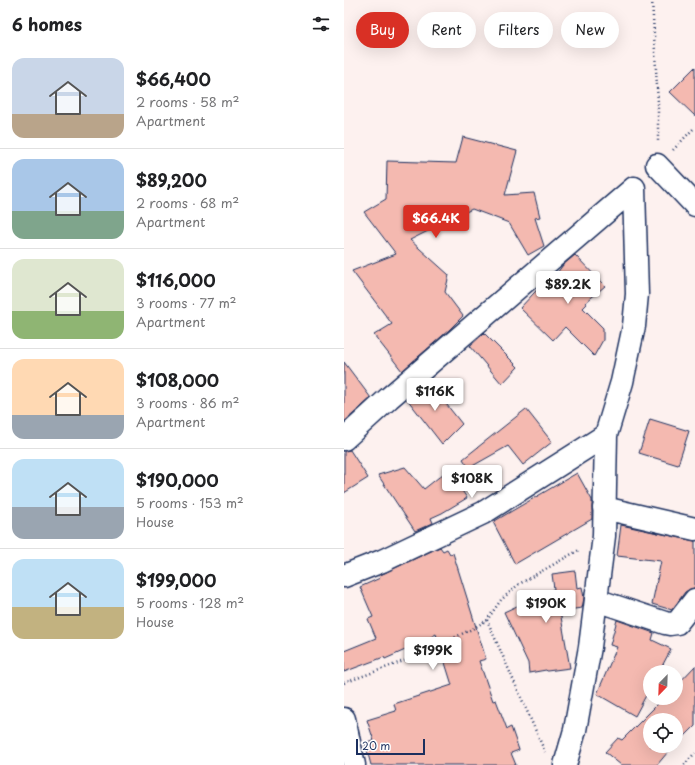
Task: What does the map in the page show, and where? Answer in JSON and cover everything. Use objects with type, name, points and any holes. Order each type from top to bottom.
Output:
[{"type":"street","points":[[657,165],[695,205]]},
{"type":"street","points":[[344,439],[389,398],[634,188],[637,294],[634,326],[622,382],[606,435],[604,536],[590,647],[575,730],[556,761]]},
{"type":"street","points":[[344,576],[382,561],[483,513],[606,435]]},
{"type":"street","points":[[604,508],[695,529]]},
{"type":"street","points":[[596,600],[670,624],[677,623],[695,600]]},
{"type":"street","points":[[344,719],[354,765]]},
{"type":"path","points":[[652,0],[658,103],[657,165]]},
{"type":"path","points":[[344,684],[412,658],[474,628],[487,620],[502,600],[519,584],[604,536]]},
{"type":"path","points":[[487,620],[556,761]]},
{"type":"path","points":[[684,765],[695,753]]},
{"type":"building","points":[[695,67],[695,116],[670,92]]},
{"type":"building","points":[[463,137],[517,151],[505,195],[534,193],[540,217],[535,218],[544,246],[528,255],[509,223],[472,209],[410,240],[449,275],[445,292],[463,316],[402,371],[374,335],[392,324],[352,271],[396,254],[364,212],[386,199],[387,161],[456,163]]},
{"type":"building","points":[[575,255],[605,286],[585,303],[587,304],[583,308],[603,328],[603,340],[594,356],[565,327],[553,340],[520,308],[547,279],[553,274],[554,277],[563,265]]},
{"type":"building","points":[[484,333],[518,367],[502,384],[470,346]]},
{"type":"building","points":[[344,362],[371,398],[344,422]]},
{"type":"building","points":[[428,381],[462,424],[442,444],[407,399]]},
{"type":"building","points":[[526,409],[552,442],[523,465],[508,446],[469,468],[463,459]]},
{"type":"building","points":[[650,419],[689,431],[678,465],[639,453]]},
{"type":"building","points":[[350,450],[368,478],[344,493],[344,451]]},
{"type":"building","points":[[405,467],[424,489],[448,470],[467,498],[431,518],[433,523],[415,531],[378,475]]},
{"type":"building","points":[[577,473],[592,500],[592,519],[515,564],[493,522]]},
{"type":"building","points":[[621,525],[695,541],[695,588],[685,592],[672,610],[652,604],[661,561],[617,556]]},
{"type":"building","points":[[440,547],[443,551],[447,549],[450,554],[453,553],[486,659],[479,661],[493,701],[496,700],[507,729],[511,727],[519,750],[511,753],[516,765],[371,765],[365,743],[374,741],[367,720],[396,711],[394,704],[452,685],[436,634],[421,643],[385,659],[384,657],[344,672],[344,651],[376,638],[368,619],[373,617],[360,587],[380,578],[380,575]]},
{"type":"building","points":[[575,571],[577,588],[582,587],[584,598],[582,608],[560,611],[570,668],[529,673],[528,663],[504,612],[554,589],[552,574]]},
{"type":"building","points":[[617,620],[654,633],[652,640],[671,649],[663,665],[643,665],[643,701],[635,716],[597,694],[617,647],[610,645]]},
{"type":"building","points":[[695,666],[695,726],[683,738],[683,713],[649,713],[657,705],[683,705],[683,679]]},
{"type":"building","points":[[643,719],[643,753],[667,753],[657,765],[621,765],[605,752],[618,738],[622,740]]}]
